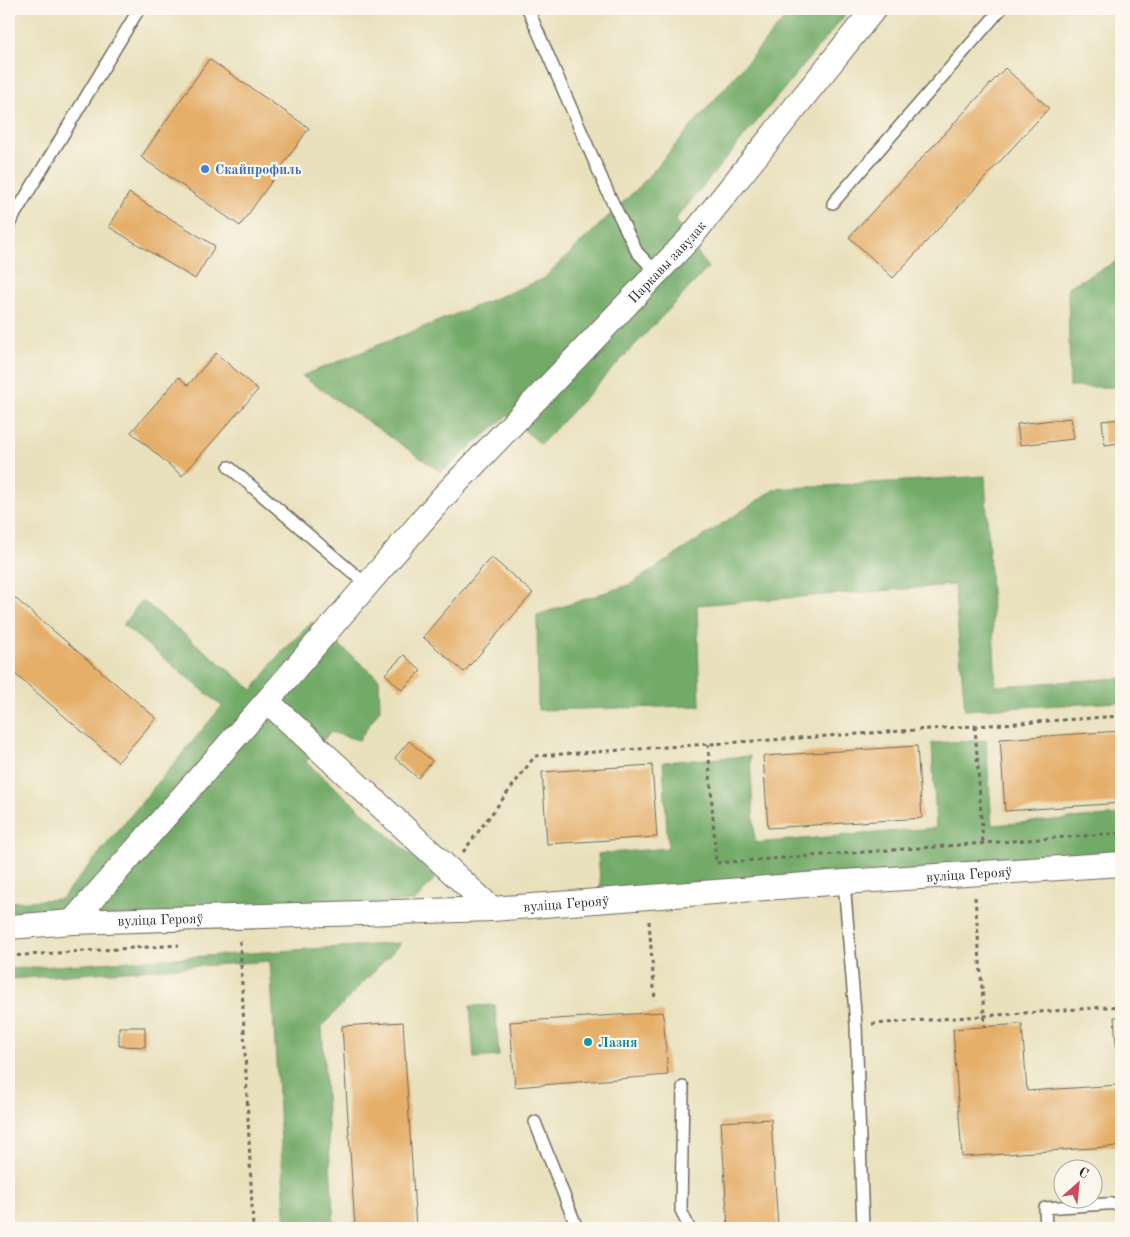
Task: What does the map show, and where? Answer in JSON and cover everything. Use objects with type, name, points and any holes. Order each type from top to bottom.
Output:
[{"type":"street","name":"Паркавы завулак","points":[[72,922],[267,702],[441,498],[691,237],[874,9]]},
{"type":"street","points":[[267,702],[492,909]]},
{"type":"street","name":"вуліца Герояў","points":[[9,928],[72,922],[492,909],[844,882],[1121,864]]},
{"type":"lane","points":[[9,224],[139,9]]},
{"type":"lane","points":[[528,9],[616,211],[637,252],[657,273]]},
{"type":"lane","points":[[833,203],[1001,9]]},
{"type":"lane","points":[[229,467],[366,584]]},
{"type":"lane","points":[[844,882],[856,1026],[864,1228]]},
{"type":"lane","points":[[684,1087],[681,1210],[689,1228]]},
{"type":"lane","points":[[534,1122],[578,1228]]},
{"type":"lane","points":[[1046,1228],[1044,1208],[1121,1203]]},
{"type":"path","points":[[449,871],[535,756],[1121,716]]},
{"type":"path","points":[[976,726],[983,844]]},
{"type":"path","points":[[708,744],[716,863],[1121,834]]},
{"type":"path","points":[[973,874],[985,1026]]},
{"type":"path","points":[[648,912],[654,1001]]},
{"type":"path","points":[[240,941],[253,1228]]},
{"type":"path","points":[[856,1026],[984,1014],[1121,1006]]},
{"type":"green space","points":[[793,9],[850,9],[675,220],[708,268],[541,444],[507,416],[441,472],[302,376],[543,279],[640,186]]},
{"type":"green space","points":[[1121,259],[1121,387],[1070,387],[1068,287]]},
{"type":"green space","points":[[985,476],[996,686],[1121,678],[1121,702],[965,710],[954,585],[697,605],[700,706],[538,710],[537,615],[631,584],[775,489]]},
{"type":"green space","points":[[142,600],[253,690],[277,657],[312,622],[379,679],[380,709],[359,740],[330,732],[306,762],[436,877],[415,901],[9,921],[9,902],[61,899],[222,706],[123,625]]},
{"type":"green space","points":[[986,740],[992,825],[1121,815],[1121,856],[601,891],[598,854],[668,848],[663,762],[750,756],[755,843],[936,828],[932,743]]},
{"type":"green space","points":[[401,943],[322,1026],[334,1228],[286,1228],[270,961],[9,979],[9,969]]},
{"type":"green space","points":[[495,1005],[499,1056],[474,1058],[470,1006]]},
{"type":"building","points":[[209,59],[309,128],[240,226],[141,157]]},
{"type":"building","points":[[1005,68],[1049,108],[893,278],[849,237]]},
{"type":"building","points":[[129,193],[215,246],[195,279],[109,227]]},
{"type":"building","points":[[216,353],[258,390],[182,476],[131,432],[179,377],[188,385]]},
{"type":"building","points":[[1071,418],[1074,439],[1020,445],[1017,424]]},
{"type":"building","points":[[1121,419],[1121,443],[1105,445],[1102,421]]},
{"type":"building","points":[[491,557],[533,593],[464,672],[423,637]]},
{"type":"building","points":[[9,593],[156,718],[118,762],[9,669]]},
{"type":"building","points":[[404,655],[421,671],[402,690],[385,674]]},
{"type":"building","points":[[1121,731],[1121,803],[1005,811],[1000,739]]},
{"type":"building","points":[[409,741],[432,761],[418,778],[395,758]]},
{"type":"building","points":[[917,746],[922,818],[768,828],[763,756]]},
{"type":"building","points":[[652,765],[657,837],[547,844],[542,772]]},
{"type":"building","name":"Лазня","points":[[663,1012],[668,1075],[515,1087],[510,1022]]},
{"type":"building","points":[[1114,1017],[1121,1017],[1121,1146],[962,1157],[953,1029],[1022,1024],[1027,1091],[1119,1085]]},
{"type":"building","points":[[403,1022],[416,1228],[355,1228],[342,1026]]},
{"type":"building","points":[[119,1027],[145,1027],[145,1047],[119,1046]]},
{"type":"building","points":[[771,1119],[778,1228],[728,1228],[721,1122]]},
{"type":"place","name":"Скайпрофиль","points":[[205,169]]},
{"type":"place","name":"Лазня","points":[[588,1042]]}]
